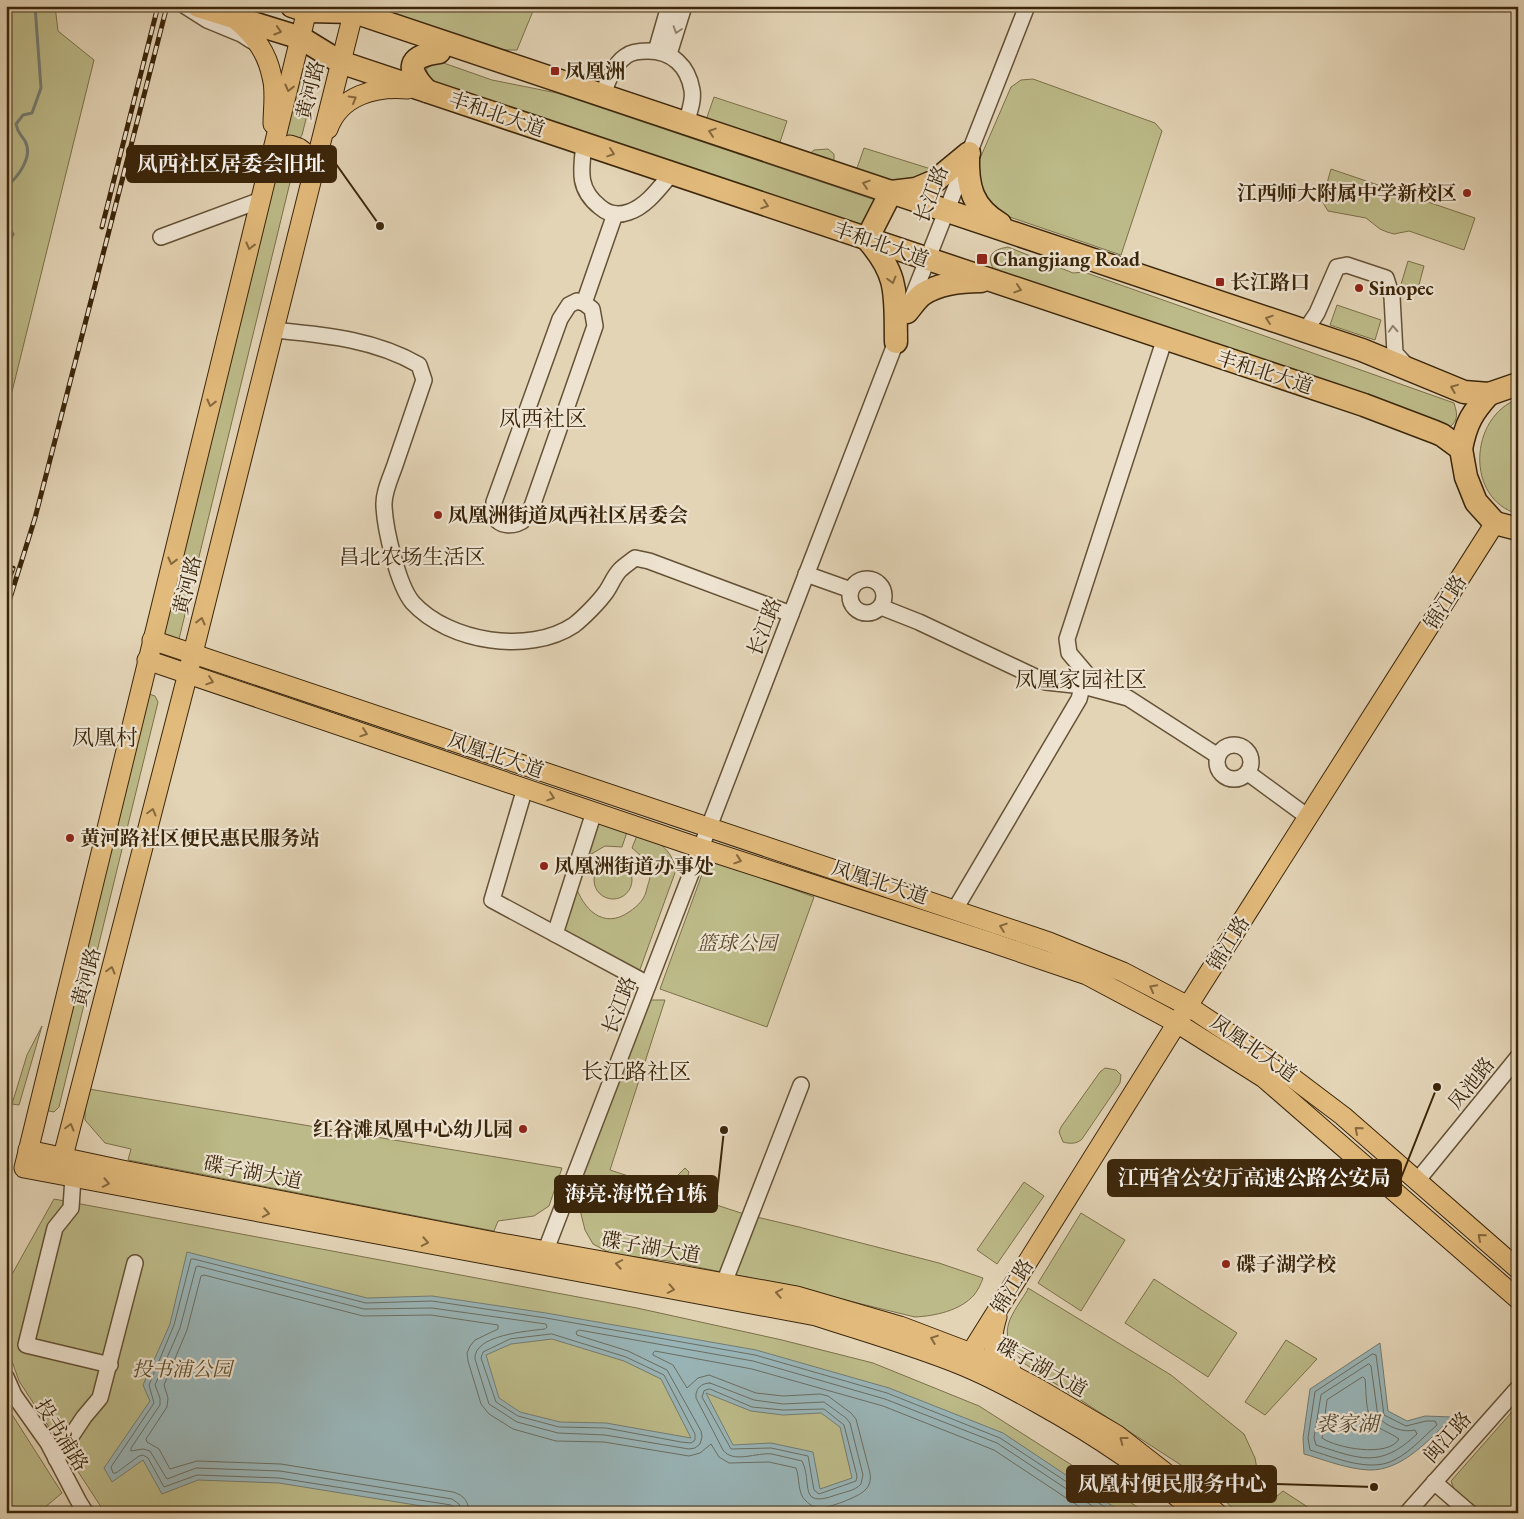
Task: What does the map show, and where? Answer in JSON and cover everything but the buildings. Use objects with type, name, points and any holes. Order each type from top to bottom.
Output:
[{"type":"highway","name":"丰和北大道","points":[[198,6],[301,38],[340,62],[928,260],[1364,404],[1442,435],[1461,449]]},
{"type":"highway","points":[[302,8],[353,13],[603,95],[891,192],[944,216],[1069,264],[1086,257]]},
{"type":"highway","points":[[353,13],[439,52],[494,71],[561,81]]},
{"type":"highway","points":[[426,91],[413,74],[413,66],[416,58],[424,54],[439,52]]},
{"type":"highway","points":[[891,192],[916,189],[935,181],[968,154]]},
{"type":"highway","points":[[968,154],[970,188],[976,202],[990,218],[1016,234]]},
{"type":"highway","points":[[891,192],[867,239],[881,255],[890,271],[895,291],[896,342]]},
{"type":"highway","points":[[944,216],[1016,234],[1362,350],[1464,392],[1489,394],[1518,384]]},
{"type":"highway","points":[[907,312],[922,295],[936,288],[959,281],[992,281]]},
{"type":"highway","points":[[1489,394],[1474,412],[1464,433],[1461,449],[1466,477],[1476,502],[1495,523],[1518,530]]},
{"type":"main road","name":"黄河路","points":[[26,1159],[147,660],[273,155],[301,38],[302,8]]},
{"type":"main road","name":"黄河路","points":[[64,1170],[353,13]]},
{"type":"main road","points":[[234,17],[251,32],[262,49],[273,78],[273,155]]},
{"type":"main road","points":[[313,170],[332,120],[347,102],[359,96],[384,89],[426,91]]},
{"type":"main road","points":[[273,155],[290,145],[299,148],[311,157],[313,170]]},
{"type":"main road","name":"锦江路","points":[[967,1359],[1177,1023],[1495,523]]},
{"type":"main road","name":"凤凰北大道","points":[[152,640],[1049,942],[1123,972],[1188,1006],[1269,1060],[1343,1116],[1518,1269]]},
{"type":"main road","name":"凤凰北大道","points":[[147,660],[700,848],[1087,975],[1177,1023],[1264,1078],[1518,1299]]},
{"type":"main road","name":"碟子湖大道","points":[[26,1159],[64,1170],[543,1257],[816,1316],[907,1345],[967,1359],[1009,1387],[1084,1429],[1171,1491],[1196,1513]]},
{"type":"main road","name":"碟子湖大道","points":[[543,1257],[724,1283],[797,1296],[900,1326],[967,1359],[1039,1388],[1117,1435],[1217,1513]]},
{"type":"main road","points":[[1002,1304],[994,1327],[992,1340],[997,1356],[1002,1364],[1039,1388]]},
{"type":"street","points":[[185,6],[207,20],[241,34],[262,49]]},
{"type":"street","points":[[662,52],[669,6]]},
{"type":"street","points":[[662,52],[684,6]]},
{"type":"street","name":"长江路","points":[[543,1257],[944,216],[1027,6]]},
{"type":"street","points":[[603,95],[613,71],[626,55],[644,51],[662,52],[680,62],[692,91],[690,110],[686,123]]},
{"type":"street","points":[[584,144],[581,172],[584,188],[592,200],[611,213],[628,213],[640,206],[672,173]]},
{"type":"street","points":[[161,237],[261,200]]},
{"type":"street","points":[[581,302],[611,213]]},
{"type":"street","points":[[1305,331],[1317,313],[1337,267],[1347,265],[1386,278],[1392,297],[1395,353],[1412,371]]},
{"type":"street","points":[[581,302],[592,309],[595,326],[530,512],[525,520],[516,524],[505,525],[496,520],[494,502],[560,319],[569,305],[581,302]]},
{"type":"street","points":[[274,330],[340,337],[406,357],[419,365],[424,380],[384,504],[392,551],[403,586],[412,602],[429,616],[446,626],[468,636],[493,640],[518,641],[551,636],[575,624],[605,593],[619,571],[635,558],[649,561],[791,614]]},
{"type":"street","points":[[954,910],[1079,699],[1086,673],[1068,654],[1067,640],[1165,338]]},
{"type":"street","points":[[806,574],[851,590]]},
{"type":"street","points":[[864,579],[876,581],[884,590],[884,602],[881,607],[867,614],[857,610],[851,601],[851,590],[859,581],[864,579]]},
{"type":"street","points":[[881,607],[918,622],[1046,682],[1083,686],[1128,698],[1218,756]]},
{"type":"street","points":[[1231,745],[1243,747],[1250,756],[1251,768],[1248,773],[1234,780],[1223,776],[1217,767],[1218,756],[1221,751],[1231,745]]},
{"type":"street","points":[[1248,773],[1308,818]]},
{"type":"street","points":[[525,788],[492,900],[648,984]]},
{"type":"street","points":[[555,934],[594,812]]},
{"type":"street","name":"凤池路","points":[[1417,1181],[1518,1057]]},
{"type":"street","points":[[724,1283],[801,1085]]},
{"type":"street","points":[[64,1170],[71,1208],[55,1228],[26,1345],[110,1365]]},
{"type":"street","points":[[56,1459],[84,1417],[100,1398],[135,1263]]},
{"type":"street","name":"投书浦路","points":[[6,1377],[14,1395],[48,1443],[86,1513]]},
{"type":"street","name":"闽江路","points":[[1407,1513],[1518,1388]]},
{"type":"street","points":[[1434,1482],[1470,1513]]},
{"type":"green space","points":[[6,6],[55,6],[58,31],[94,60],[6,416]]},
{"type":"green space","points":[[385,6],[517,6],[533,11],[517,50],[497,50],[396,15]]},
{"type":"green space","points":[[438,61],[492,80],[557,93],[878,201],[871,229],[431,81],[426,69]]},
{"type":"green space","points":[[303,77],[314,80],[314,87],[302,135],[298,141],[286,138],[284,133],[298,81]]},
{"type":"green space","points":[[1033,79],[1155,123],[1162,131],[1121,255],[998,213],[989,206],[975,170],[1011,87],[1021,80]]},
{"type":"green space","points":[[714,97],[787,121],[778,148],[705,123]]},
{"type":"green space","points":[[864,148],[931,169],[919,178],[899,184],[856,171]]},
{"type":"green space","points":[[828,149],[834,154],[834,165],[806,157],[814,150]]},
{"type":"green space","points":[[282,157],[290,160],[294,166],[179,639],[164,635],[163,629],[276,161]]},
{"type":"green space","points":[[1331,169],[1475,218],[1464,250],[1409,231],[1394,234],[1387,232],[1366,218],[1328,211],[1322,201]]},
{"type":"green space","points":[[1008,247],[1073,273],[1084,272],[1454,403],[1456,419],[1450,427],[996,274],[991,263],[991,256],[997,250]]},
{"type":"green space","points":[[1408,261],[1424,266],[1416,296],[1399,291]]},
{"type":"green space","points":[[1337,305],[1381,320],[1375,340],[1330,325]]},
{"type":"green space","points":[[1518,399],[1518,514],[1501,505],[1489,492],[1482,476],[1480,458],[1482,439],[1490,422],[1502,408]]},
{"type":"green space","points":[[149,694],[155,696],[158,702],[59,1107],[54,1112],[44,1110]]},
{"type":"green space","points":[[599,819],[628,829],[622,847],[605,846],[586,857]]},
{"type":"green space","points":[[638,833],[663,846],[671,856],[676,870],[639,972],[561,928],[575,884],[589,909],[603,918],[620,917],[641,902],[646,892],[650,874],[646,862],[632,848]]},
{"type":"green space","name":"篮球公园","points":[[708,858],[814,897],[767,1027],[660,989]]},
{"type":"green space","points":[[613,861],[627,866],[632,880],[627,894],[613,899],[599,894],[594,880],[599,866]]},
{"type":"green space","points":[[647,1000],[665,1000],[610,1170],[665,1188],[685,1168],[689,1172],[686,1183],[689,1196],[744,1214],[939,1263],[983,1278],[974,1295],[954,1309],[938,1314],[915,1317],[775,1283],[668,1261],[612,1254],[593,1244],[585,1230],[576,1194]]},
{"type":"green space","points":[[42,1026],[19,1105],[12,1104],[27,1055]]},
{"type":"green space","points":[[1105,1068],[1116,1070],[1121,1075],[1120,1083],[1082,1139],[1073,1143],[1063,1142],[1059,1132],[1061,1127],[1100,1072]]},
{"type":"green space","points":[[89,1089],[562,1168],[549,1206],[534,1216],[498,1221],[494,1231],[128,1160],[131,1149],[105,1143],[85,1120],[85,1105]]},
{"type":"green space","points":[[1024,1182],[1044,1196],[997,1264],[977,1250]]},
{"type":"green space","name":"投书浦公园","points":[[54,1199],[637,1308],[782,1340],[873,1363],[979,1406],[1147,1513],[105,1513],[19,1381],[6,1344],[6,1285]]},
{"type":"green space","points":[[1081,1213],[1125,1240],[1081,1311],[1038,1283]]},
{"type":"green space","points":[[1154,1279],[1237,1333],[1208,1377],[1125,1323]]},
{"type":"green space","points":[[1028,1288],[1171,1375],[1244,1434],[1255,1458],[1257,1469],[1252,1482],[1277,1496],[1283,1491],[1317,1513],[1238,1513],[1201,1478],[1025,1364],[1010,1344],[1008,1328],[1014,1311]]},
{"type":"green space","points":[[1286,1340],[1317,1359],[1265,1415],[1245,1402]]},
{"type":"green space","points":[[6,1405],[62,1493],[38,1513],[6,1513]]},
{"type":"green space","points":[[1518,1405],[1518,1513],[1481,1513],[1455,1492],[1451,1481]]},
{"type":"water","name":"投书浦公园","points":[[187,1252],[367,1298],[432,1296],[546,1313],[756,1350],[889,1388],[1003,1433],[1123,1513],[465,1513],[279,1483],[198,1480],[162,1494],[143,1460],[112,1482],[104,1468],[150,1401],[143,1385],[170,1324]],"holes":[[[552,1339],[624,1361],[661,1379],[691,1438],[606,1423],[560,1422],[520,1412],[499,1398],[486,1355],[511,1344]],[[706,1393],[751,1411],[783,1415],[821,1413],[840,1427],[852,1478],[820,1489],[813,1452],[771,1443],[733,1445]]]},
{"type":"water","name":"裘家湖","points":[[1380,1343],[1388,1411],[1407,1421],[1425,1416],[1453,1417],[1415,1452],[1393,1465],[1381,1469],[1353,1468],[1304,1454],[1303,1438],[1310,1389]]},
{"type":"waterway","points":[[6,187],[23,167],[27,154],[25,141],[18,132],[16,124],[23,115],[32,113],[41,88],[35,6]]},
{"type":"waterway","points":[[6,225],[13,234],[6,249]]},
{"type":"railway","points":[[102,227],[158,6]]},
{"type":"railway","points":[[6,611],[35,518],[167,6]]},
{"type":"railway","points":[[6,587],[13,568]]},
{"type":"place","name":"凤凰洲","points":[[555,71]]},
{"type":"place","name":"江西师大附属中学新校区","points":[[1467,193]]},
{"type":"place","name":"凤西社区居委会旧址","points":[[380,226]]},
{"type":"place","name":"Changjiang Road","points":[[982,259]]},
{"type":"place","name":"长江路口","points":[[1220,282]]},
{"type":"place","name":"Sinopec","points":[[1359,288]]},
{"type":"place","name":"凤凰洲街道凤西社区居委会","points":[[438,515]]},
{"type":"place","name":"黄河路社区便民惠民服务站","points":[[70,838]]},
{"type":"place","name":"凤凰洲街道办事处","points":[[544,866]]},
{"type":"place","name":"江西省公安厅高速公路公安局","points":[[1437,1087]]},
{"type":"place","name":"红谷滩凤凰中心幼儿园","points":[[523,1129]]},
{"type":"place","name":"海亮·海悦台1栋","points":[[724,1130]]},
{"type":"place","name":"碟子湖学校","points":[[1226,1264]]},
{"type":"place","name":"凤凰村便民服务中心","points":[[1374,1487]]},
{"type":"district","name":"凤西社区","points":[[543,418]]},
{"type":"district","name":"昌北农场生活区","points":[[412,556]]},
{"type":"district","name":"凤凰家园社区","points":[[1081,679]]},
{"type":"district","name":"凤凰村","points":[[105,737]]},
{"type":"district","name":"长江路社区","points":[[636,1071]]}]
